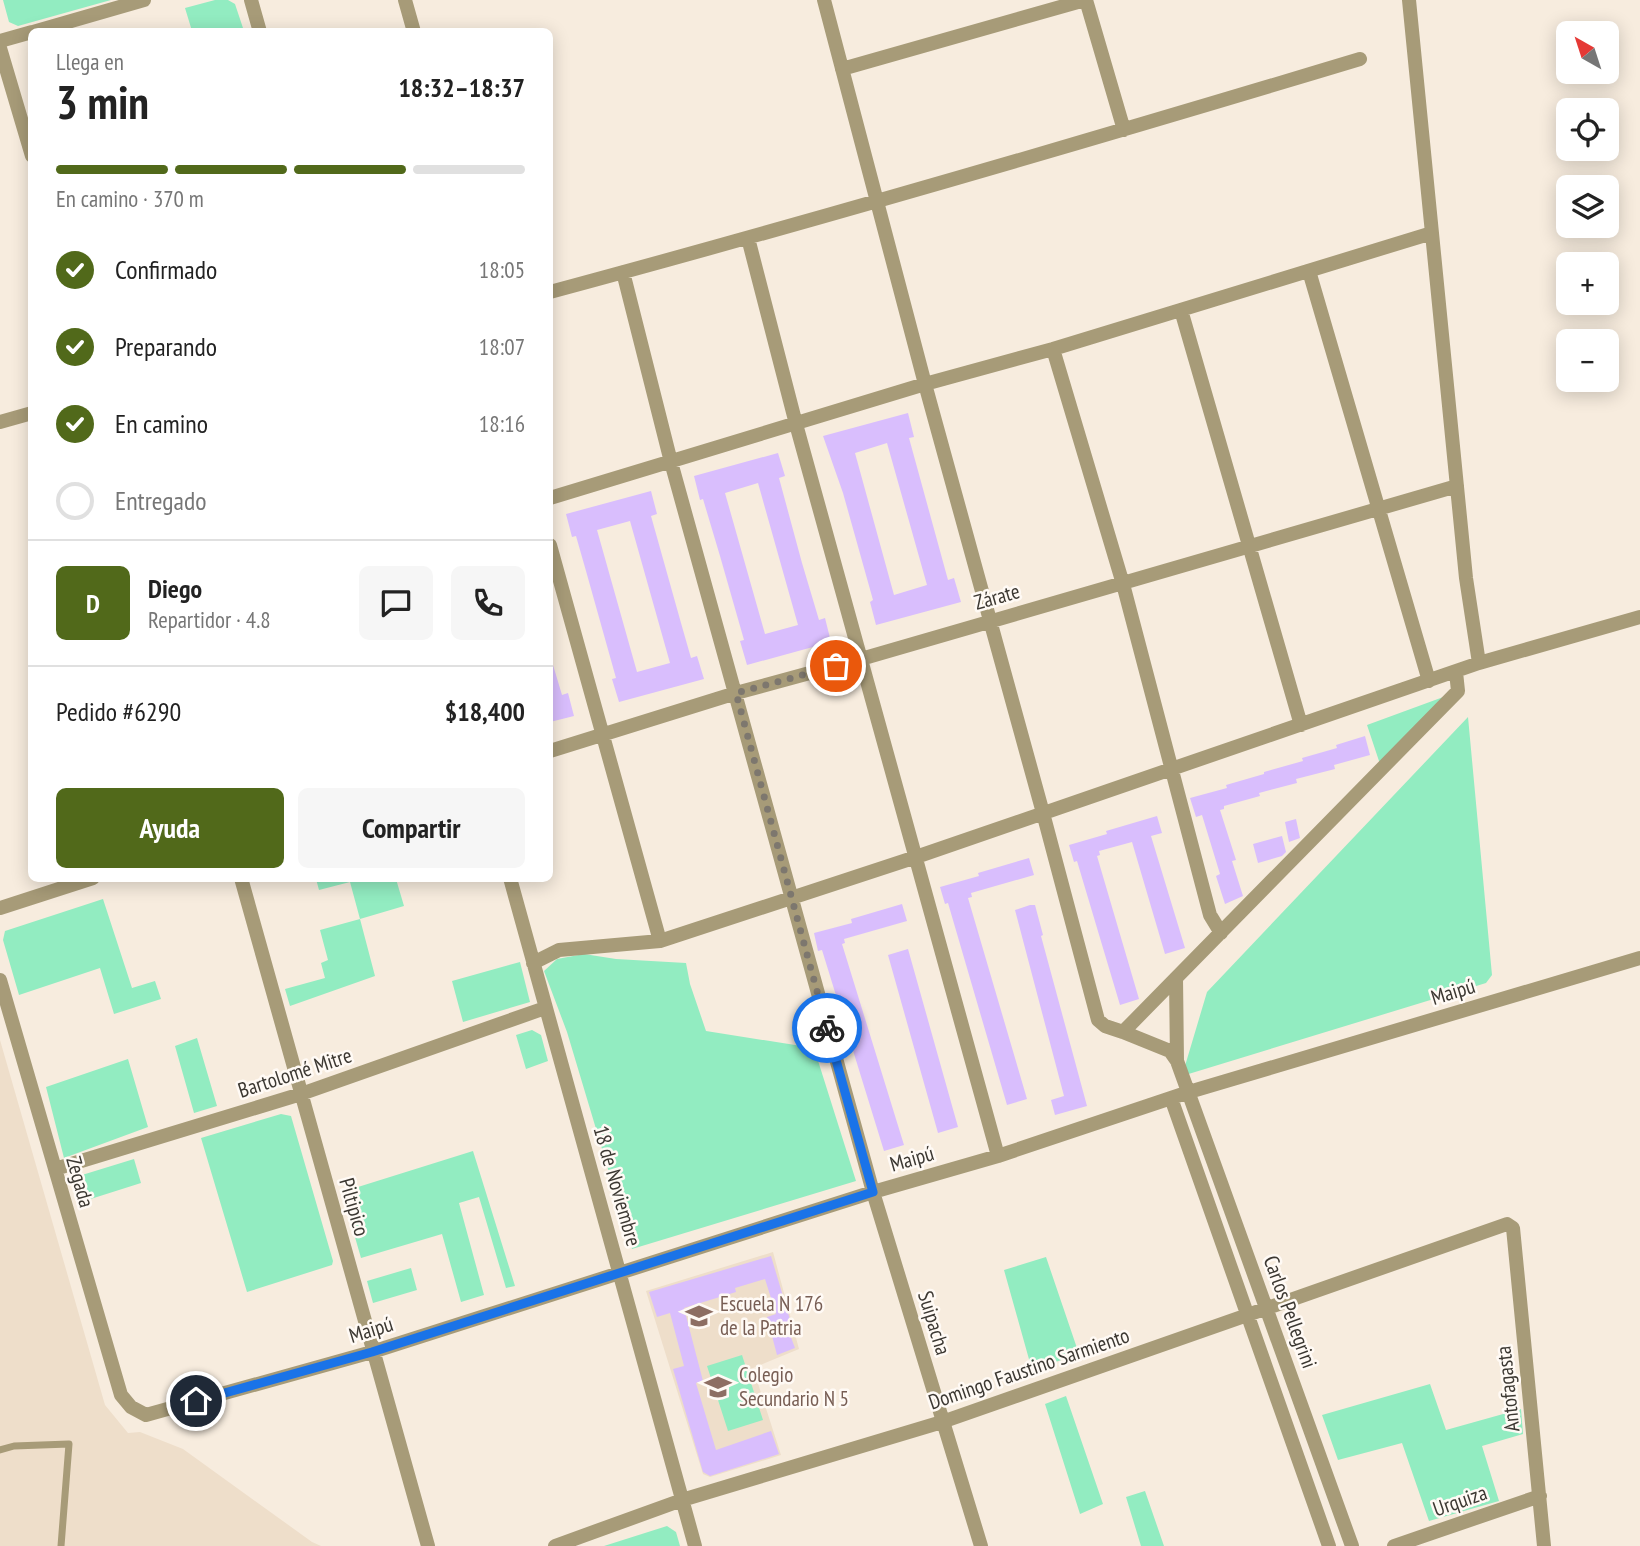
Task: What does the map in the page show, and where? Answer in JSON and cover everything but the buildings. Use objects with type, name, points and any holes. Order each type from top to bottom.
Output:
[{"type":"street","points":[[46,28],[144,0]]},
{"type":"street","points":[[251,0],[259,28]]},
{"type":"street","points":[[405,0],[413,28]]},
{"type":"street","points":[[824,0],[1098,1020],[1105,1026],[1170,1051],[1177,1061]]},
{"type":"street","points":[[842,69],[1085,0],[1124,130]]},
{"type":"street","points":[[1409,0],[1466,578],[1479,663]]},
{"type":"street","points":[[0,41],[28,33]]},
{"type":"street","points":[[0,48],[28,142]]},
{"type":"street","points":[[553,291],[1124,130],[1360,59]]},
{"type":"street","points":[[553,497],[1432,233]]},
{"type":"street","points":[[748,238],[796,424],[998,1156]]},
{"type":"street","points":[[1309,271],[1429,681]]},
{"type":"street","name":"Suipacha","points":[[623,272],[671,462],[873,1192],[981,1546]]},
{"type":"street","points":[[1181,310],[1301,725]]},
{"type":"street","points":[[1053,349],[1123,584],[1210,915],[1221,933]]},
{"type":"street","points":[[0,422],[28,414]]},
{"type":"street","name":"Zárate","points":[[553,750],[736,693],[1457,486]]},
{"type":"street","points":[[553,556],[660,941]]},
{"type":"street","points":[[533,963],[559,950],[660,941],[1173,770],[1479,663],[1640,617]]},
{"type":"street","points":[[1124,1032],[1458,691],[1456,672]]},
{"type":"street","points":[[0,908],[81,882]]},
{"type":"street","name":"Piltipico","points":[[241,882],[428,1546]]},
{"type":"street","name":"18 de Noviembre","points":[[511,882],[695,1546]]},
{"type":"street","name":"Maipú","points":[[121,1395],[131,1407],[146,1415],[372,1352],[873,1192],[998,1156],[1189,1092],[1640,958]]},
{"type":"street","points":[[1176,978],[1177,1061]]},
{"type":"street","name":"Zegada","points":[[0,980],[121,1395]]},
{"type":"street","name":"Bartolomé Mitre","points":[[55,1169],[301,1094],[545,1008]]},
{"type":"street","name":"Carlos Pellegrini","points":[[1177,1061],[1352,1546]]},
{"type":"street","name":"Carlos Pellegrini","points":[[1171,1098],[1329,1546]]},
{"type":"street","name":"Domingo Faustino Sarmiento","points":[[555,1546],[682,1500],[943,1422],[1507,1224],[1513,1228]]},
{"type":"street","name":"Antofagasta","points":[[1513,1228],[1544,1546]]},
{"type":"street","name":"Urquiza","points":[[1394,1546],[1540,1496]]},
{"type":"lane","points":[[0,1450],[14,1446],[69,1444],[61,1546]]},
{"type":"shaded area","points":[[0,1040],[105,1405],[128,1433],[140,1432],[183,1449],[321,1546],[0,1546]]},
{"type":"shaded area","points":[[773,1252],[799,1349],[753,1368],[781,1455],[710,1477],[703,1474],[646,1291]]},
{"type":"green space","points":[[3,0],[111,0],[18,26],[9,22]]},
{"type":"green space","points":[[215,0],[228,0],[235,4],[243,28],[191,28],[185,8]]},
{"type":"green space","points":[[1446,696],[1382,770],[1367,725]]},
{"type":"green space","points":[[1468,717],[1492,975],[1486,983],[1182,1076],[1207,992]]},
{"type":"green space","points":[[317,882],[350,882],[319,890]]},
{"type":"green space","points":[[350,882],[397,882],[404,906],[360,919]]},
{"type":"green space","points":[[103,899],[132,988],[155,981],[161,999],[114,1014],[100,968],[19,995],[3,940],[5,931]]},
{"type":"green space","points":[[360,919],[375,976],[290,1006],[285,989],[325,978],[321,963],[328,960],[320,930]]},
{"type":"green space","points":[[584,954],[616,959],[686,963],[706,1031],[814,1048],[856,1181],[632,1249],[567,1032],[544,971],[557,959]]},
{"type":"green space","points":[[520,962],[530,1002],[463,1022],[452,981]]},
{"type":"green space","points":[[532,1030],[541,1035],[548,1061],[526,1069],[516,1035]]},
{"type":"green space","points":[[197,1038],[217,1106],[194,1113],[175,1046]]},
{"type":"green space","points":[[128,1059],[148,1127],[64,1158],[46,1087]]},
{"type":"green space","points":[[281,1114],[291,1116],[333,1261],[332,1265],[247,1292],[201,1138]]},
{"type":"green space","points":[[473,1151],[515,1286],[506,1288],[479,1197],[459,1203],[484,1295],[461,1302],[442,1234],[361,1258],[342,1192]]},
{"type":"green space","points":[[134,1159],[141,1183],[78,1203],[74,1187],[82,1175]]},
{"type":"green space","points":[[1046,1257],[1079,1354],[1032,1370],[1004,1270]]},
{"type":"green space","points":[[411,1268],[417,1290],[373,1303],[367,1281]]},
{"type":"green space","points":[[742,1355],[763,1420],[728,1431],[707,1366]]},
{"type":"green space","points":[[1430,1384],[1446,1430],[1521,1409],[1523,1434],[1482,1446],[1499,1501],[1429,1521],[1402,1443],[1338,1460],[1322,1415]]},
{"type":"green space","points":[[1066,1396],[1103,1504],[1080,1514],[1045,1404]]},
{"type":"green space","points":[[1145,1491],[1164,1546],[1141,1546],[1126,1497]]},
{"type":"green space","points":[[667,1526],[676,1532],[680,1546],[604,1546]]},
{"type":"way so far","points":[[827,1028],[736,693],[836,666]]},
{"type":"place","name":"Escuela N 176 de la Patria","points":[[699,1316]]},
{"type":"place","name":"Colegio Secundario N 5","points":[[718,1387]]},
{"type":"route","points":[[196,1401],[372,1352],[873,1192],[827,1028]]}]
